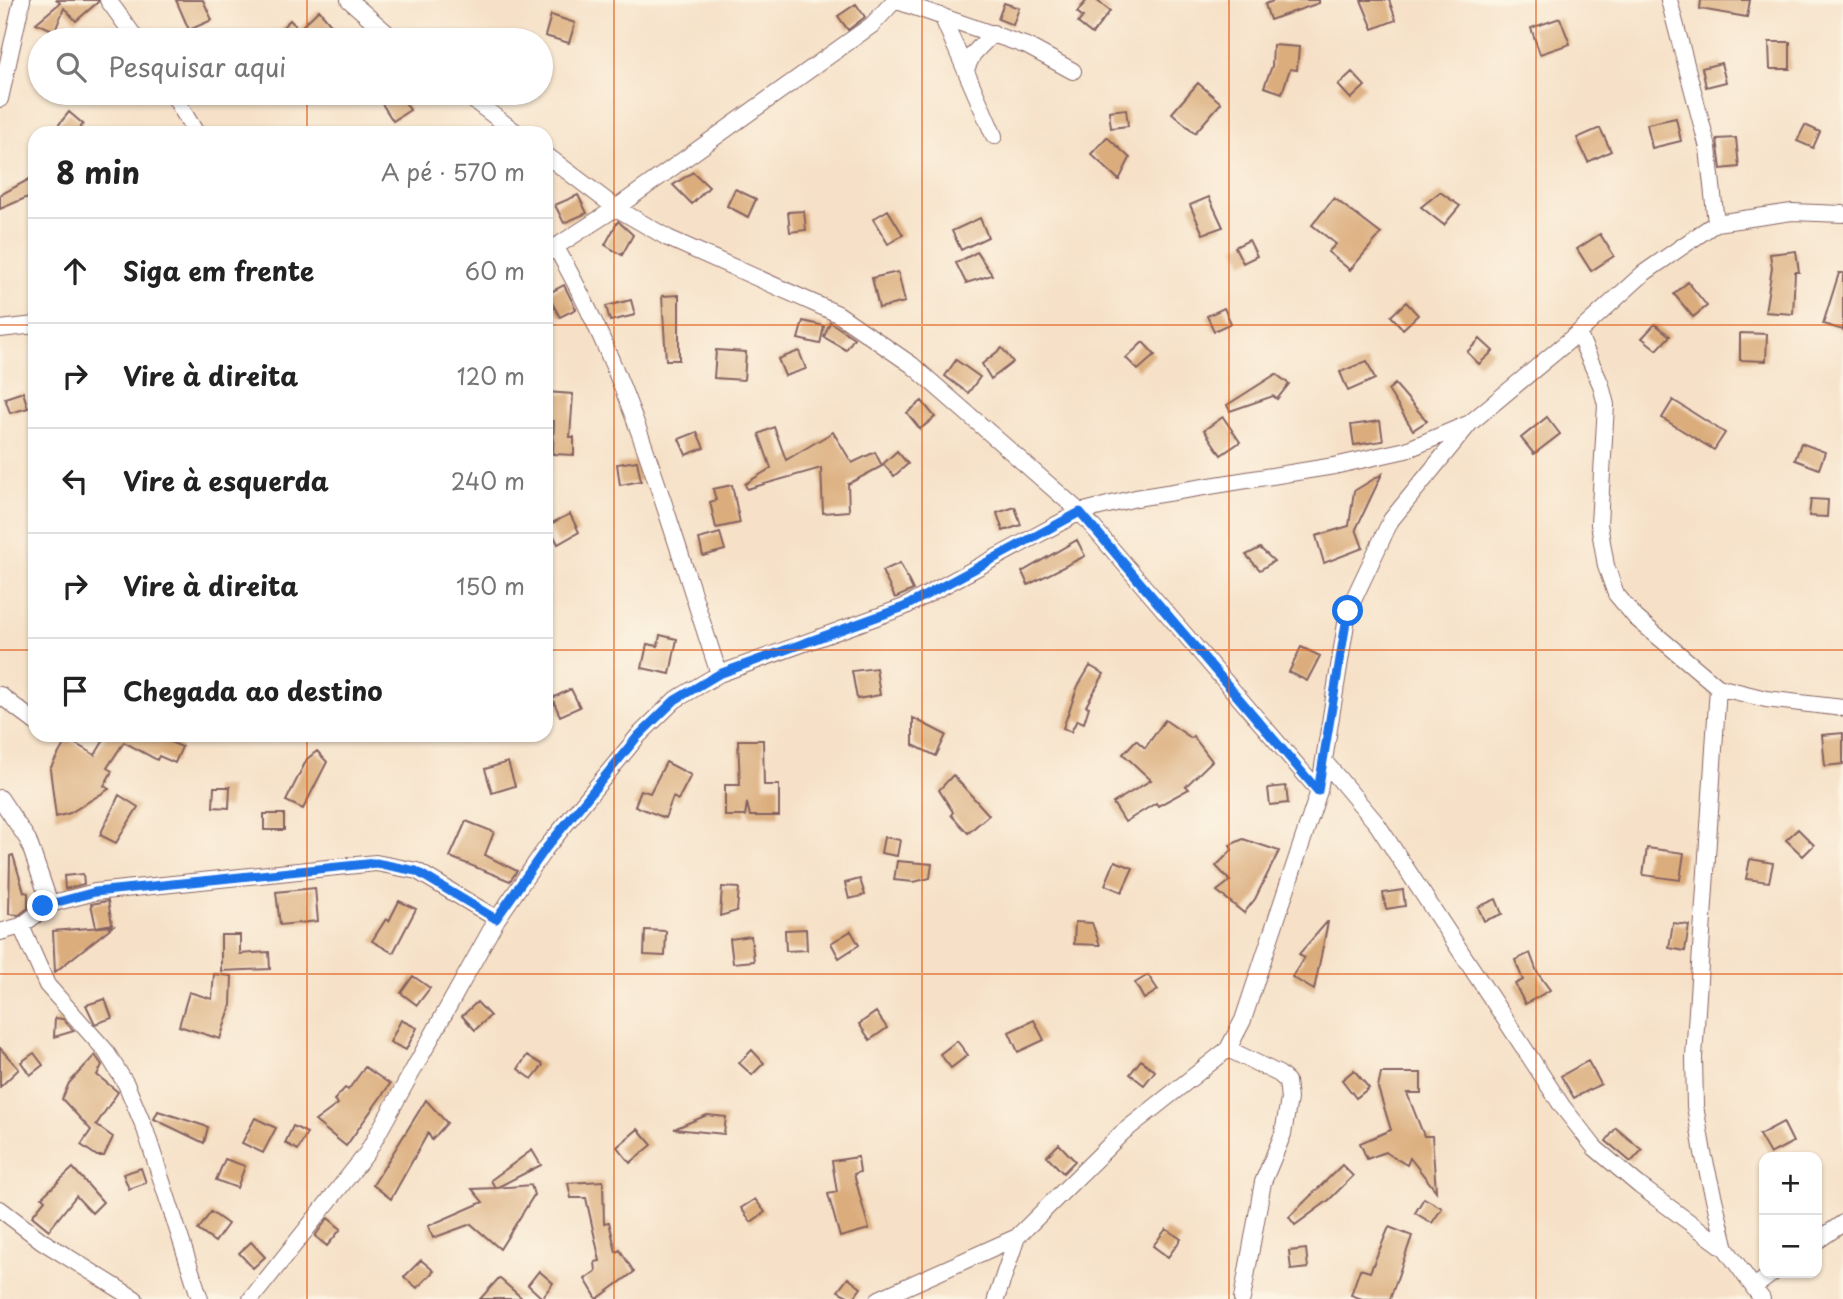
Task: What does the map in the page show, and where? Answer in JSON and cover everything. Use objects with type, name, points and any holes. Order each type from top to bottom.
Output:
[{"type":"street","points":[[0,99],[22,0]]},
{"type":"street","points":[[108,0],[129,28]]},
{"type":"street","points":[[349,0],[382,28]]},
{"type":"street","points":[[553,247],[616,208],[872,25],[895,0],[1027,46],[1073,71]]},
{"type":"street","points":[[1669,0],[1708,148],[1716,223]]},
{"type":"street","points":[[942,16],[967,66],[972,87],[994,136]]},
{"type":"street","points":[[967,66],[973,54],[993,33]]},
{"type":"street","points":[[179,105],[192,126]]},
{"type":"street","points":[[480,105],[508,126]]},
{"type":"street","points":[[553,160],[616,208],[668,238],[838,314],[912,365],[1080,512],[1318,791]]},
{"type":"street","points":[[879,1299],[1017,1237],[1122,1133],[1228,1049],[1243,1020],[1318,791],[1348,611],[1365,570],[1391,520],[1470,423],[1578,333],[1644,273],[1716,223],[1792,212],[1843,214]]},
{"type":"street","points":[[553,253],[583,294],[644,446],[719,674]]},
{"type":"street","points":[[0,329],[28,326]]},
{"type":"street","points":[[1578,333],[1601,384],[1606,405],[1599,524],[1606,566],[1616,594],[1636,618],[1718,687],[1766,699],[1843,708]]},
{"type":"street","points":[[251,1299],[367,1153],[496,919],[546,848],[638,736],[675,700],[719,674],[904,607],[1080,512],[1136,498],[1406,450],[1470,423]]},
{"type":"street","points":[[1718,687],[1694,1057],[1695,1106],[1703,1153],[1726,1249]]},
{"type":"street","points":[[0,695],[28,717]]},
{"type":"street","points":[[1324,761],[1377,824],[1562,1106],[1595,1147],[1640,1186],[1726,1249],[1758,1293],[1769,1278]]},
{"type":"street","points":[[0,798],[28,840],[50,904]]},
{"type":"street","points":[[0,932],[21,926],[50,904],[95,892],[376,863],[416,871],[496,919]]},
{"type":"street","points":[[21,926],[47,985],[105,1050],[126,1084],[145,1129],[200,1299]]},
{"type":"street","points":[[1228,1049],[1279,1074],[1287,1081],[1289,1099],[1283,1134],[1263,1182],[1242,1299]]},
{"type":"street","points":[[0,1209],[42,1241],[135,1299]]},
{"type":"street","points":[[1822,1238],[1843,1223]]},
{"type":"street","points":[[996,1299],[1017,1237]]},
{"type":"building","points":[[57,0],[98,0],[76,21],[64,8],[56,28],[36,23],[60,3]]},
{"type":"building","points":[[176,0],[203,0],[212,20],[188,28]]},
{"type":"building","points":[[1087,0],[1096,0],[1110,11],[1092,34],[1078,23],[1083,17],[1077,12]]},
{"type":"building","points":[[1276,0],[1319,0],[1319,3],[1270,20],[1265,4]]},
{"type":"building","points":[[1361,0],[1389,0],[1396,20],[1373,29]]},
{"type":"building","points":[[1701,0],[1750,0],[1747,17],[1700,9]]},
{"type":"building","points":[[1004,3],[1019,8],[1013,25],[998,19]]},
{"type":"building","points":[[856,4],[865,17],[848,30],[838,16]]},
{"type":"building","points":[[319,10],[334,28],[300,28]]},
{"type":"building","points":[[551,15],[575,23],[569,43],[553,38],[553,28],[547,28]]},
{"type":"building","points":[[1560,18],[1570,44],[1540,54],[1531,28]]},
{"type":"building","points":[[290,20],[298,28],[282,28]]},
{"type":"building","points":[[1769,42],[1790,42],[1790,69],[1770,69]]},
{"type":"building","points":[[1273,45],[1299,47],[1297,70],[1290,69],[1282,93],[1264,87],[1272,66]]},
{"type":"building","points":[[1721,63],[1726,82],[1706,87],[1702,68]]},
{"type":"building","points":[[1352,72],[1365,86],[1351,99],[1338,85]]},
{"type":"building","points":[[1198,83],[1221,103],[1195,133],[1172,113]]},
{"type":"building","points":[[383,105],[407,105],[410,110],[393,121]]},
{"type":"building","points":[[1126,109],[1128,126],[1111,128],[1109,111]]},
{"type":"building","points":[[69,112],[83,124],[81,126],[58,126]]},
{"type":"building","points":[[1676,118],[1681,141],[1652,148],[1647,124]]},
{"type":"building","points":[[1805,125],[1820,132],[1813,148],[1797,141]]},
{"type":"building","points":[[1600,128],[1611,151],[1588,162],[1577,138]]},
{"type":"building","points":[[1107,137],[1130,158],[1119,180],[1091,154]]},
{"type":"building","points":[[1736,138],[1739,167],[1721,169],[1717,139]]},
{"type":"building","points":[[693,172],[709,187],[692,204],[673,185]]},
{"type":"building","points":[[28,180],[28,197],[0,209],[0,195]]},
{"type":"building","points":[[735,189],[756,199],[748,217],[727,206]]},
{"type":"building","points":[[1440,192],[1460,206],[1444,225],[1421,207]]},
{"type":"building","points":[[578,195],[587,213],[564,223],[555,205]]},
{"type":"building","points":[[1209,197],[1223,227],[1203,234],[1190,205]]},
{"type":"building","points":[[1334,198],[1381,234],[1350,270],[1328,252],[1336,244],[1312,225]]},
{"type":"building","points":[[888,210],[903,235],[888,244],[873,219]]},
{"type":"building","points":[[804,211],[806,230],[790,232],[788,212]]},
{"type":"building","points":[[980,218],[988,237],[961,250],[952,231]]},
{"type":"building","points":[[618,221],[633,235],[622,255],[605,245]]},
{"type":"building","points":[[1600,234],[1614,256],[1591,271],[1577,249]]},
{"type":"building","points":[[1249,240],[1257,256],[1243,263],[1235,247]]},
{"type":"building","points":[[1796,251],[1799,272],[1795,272],[1793,314],[1765,312],[1772,268],[1770,254]]},
{"type":"building","points":[[977,252],[992,275],[966,283],[956,263]]},
{"type":"building","points":[[898,272],[905,302],[879,308],[872,278]]},
{"type":"building","points":[[1839,273],[1843,273],[1843,330],[1823,324]]},
{"type":"building","points":[[1688,282],[1707,306],[1693,317],[1674,294]]},
{"type":"building","points":[[564,285],[576,309],[560,317],[553,305],[553,291]]},
{"type":"building","points":[[679,295],[679,360],[666,360],[662,296]]},
{"type":"building","points":[[631,300],[635,315],[610,321],[606,306]]},
{"type":"building","points":[[1406,302],[1418,315],[1403,329],[1391,316]]},
{"type":"building","points":[[1224,308],[1231,323],[1214,331],[1207,316]]},
{"type":"building","points":[[803,321],[824,326],[820,344],[798,339]]},
{"type":"building","points":[[830,322],[854,338],[846,350],[824,337]]},
{"type":"building","points":[[1655,324],[1670,336],[1657,350],[1642,338]]},
{"type":"building","points":[[1740,333],[1767,334],[1766,361],[1740,360]]},
{"type":"building","points":[[1480,339],[1493,351],[1479,364],[1467,352]]},
{"type":"building","points":[[1143,342],[1155,355],[1138,370],[1126,358]]},
{"type":"building","points":[[1002,348],[1013,362],[991,379],[982,364]]},
{"type":"building","points":[[716,350],[746,352],[744,380],[714,378]]},
{"type":"building","points":[[799,351],[806,369],[785,376],[778,359]]},
{"type":"building","points":[[956,360],[980,377],[968,393],[945,376]]},
{"type":"building","points":[[1367,361],[1375,379],[1348,391],[1340,372]]},
{"type":"building","points":[[1276,374],[1289,384],[1277,399],[1273,396],[1230,411],[1227,405]]},
{"type":"building","points":[[1395,384],[1427,421],[1413,430],[1388,390]]},
{"type":"building","points":[[23,392],[28,408],[10,413],[5,398]]},
{"type":"building","points":[[553,393],[573,394],[570,437],[574,437],[574,455],[553,454]]},
{"type":"building","points":[[1673,400],[1725,433],[1714,450],[1662,418]]},
{"type":"building","points":[[922,401],[935,417],[920,429],[907,413]]},
{"type":"building","points":[[1223,417],[1240,442],[1221,455],[1204,430]]},
{"type":"building","points":[[1547,417],[1560,434],[1534,454],[1521,438]]},
{"type":"building","points":[[1380,421],[1383,441],[1354,445],[1351,425]]},
{"type":"building","points":[[774,427],[786,460],[833,432],[852,463],[875,452],[882,466],[848,484],[849,511],[823,513],[821,468],[747,489],[745,484],[771,468],[759,434]]},
{"type":"building","points":[[697,432],[704,448],[686,455],[679,439]]},
{"type":"building","points":[[1801,443],[1825,452],[1819,469],[1795,460]]},
{"type":"building","points":[[897,451],[908,464],[894,476],[883,464]]},
{"type":"building","points":[[637,461],[641,481],[620,485],[617,464]]},
{"type":"building","points":[[1382,474],[1356,529],[1363,548],[1324,563],[1316,536],[1349,526],[1354,491]]},
{"type":"building","points":[[732,485],[740,523],[716,528],[710,502],[716,500],[713,489]]},
{"type":"building","points":[[1811,499],[1828,500],[1827,517],[1809,516]]},
{"type":"building","points":[[1015,507],[1021,525],[1003,531],[997,513]]},
{"type":"building","points":[[570,514],[579,532],[558,544],[553,534],[553,522]]},
{"type":"building","points":[[720,533],[725,550],[703,556],[699,539]]},
{"type":"building","points":[[1077,540],[1085,556],[1028,585],[1022,572]]},
{"type":"building","points":[[1260,548],[1274,561],[1260,570],[1246,555]]},
{"type":"building","points":[[900,563],[913,590],[895,598],[882,571]]},
{"type":"building","points":[[660,635],[677,639],[670,674],[642,668],[647,644],[658,646]]},
{"type":"building","points":[[1301,647],[1320,656],[1307,681],[1289,672]]},
{"type":"building","points":[[1090,666],[1104,674],[1086,706],[1089,707],[1084,723],[1077,720],[1071,732],[1063,728],[1078,686]]},
{"type":"building","points":[[876,668],[880,695],[857,699],[852,671]]},
{"type":"building","points":[[571,689],[580,707],[560,716],[553,698]]},
{"type":"building","points":[[913,718],[946,735],[936,756],[913,745]]},
{"type":"building","points":[[1165,720],[1191,738],[1193,736],[1212,761],[1186,786],[1189,789],[1158,806],[1156,803],[1125,822],[1113,803],[1151,780],[1123,754],[1136,740],[1145,748]]},
{"type":"building","points":[[1843,733],[1843,764],[1825,766],[1822,735]]},
{"type":"building","points":[[738,740],[763,740],[764,785],[779,785],[779,816],[750,816],[747,803],[745,816],[725,816],[725,785],[740,785]]},
{"type":"building","points":[[65,742],[72,742],[95,755],[103,742],[124,742],[107,768],[112,771],[104,786],[109,789],[70,813],[56,817],[50,769]]},
{"type":"building","points":[[124,742],[170,742],[182,747],[175,763],[159,756],[157,760]]},
{"type":"building","points":[[317,751],[327,762],[303,809],[286,801],[307,759]]},
{"type":"building","points":[[508,762],[515,786],[492,793],[485,769]]},
{"type":"building","points":[[666,762],[691,775],[678,800],[673,797],[665,818],[635,806],[641,790],[650,793]]},
{"type":"building","points":[[953,775],[989,815],[968,833],[951,815],[953,812],[939,790]]},
{"type":"building","points":[[1286,786],[1288,803],[1270,805],[1268,788]]},
{"type":"building","points":[[214,787],[230,787],[229,808],[213,807]]},
{"type":"building","points":[[119,795],[138,807],[116,843],[100,835]]},
{"type":"building","points":[[264,814],[284,814],[284,830],[264,830]]},
{"type":"building","points":[[466,821],[494,832],[485,855],[517,871],[510,881],[450,857]]},
{"type":"building","points":[[1798,829],[1814,845],[1803,856],[1786,840]]},
{"type":"building","points":[[884,837],[900,840],[897,856],[881,853]]},
{"type":"building","points":[[1243,839],[1279,851],[1255,899],[1244,913],[1217,891],[1230,881],[1216,866],[1232,850],[1230,845]]},
{"type":"building","points":[[1647,848],[1684,853],[1680,880],[1643,875]]},
{"type":"building","points":[[13,855],[24,892],[28,893],[28,908],[19,915],[9,914],[10,856]]},
{"type":"building","points":[[1750,859],[1773,863],[1769,882],[1746,879]]},
{"type":"building","points":[[897,861],[932,864],[930,878],[914,882],[894,880]]},
{"type":"building","points":[[1115,861],[1133,868],[1122,892],[1105,885]]},
{"type":"building","points":[[83,874],[84,884],[65,889],[64,876]]},
{"type":"building","points":[[860,879],[865,895],[849,899],[845,883]]},
{"type":"building","points":[[722,887],[739,888],[737,911],[720,916]]},
{"type":"building","points":[[315,888],[318,921],[280,925],[276,892]]},
{"type":"building","points":[[1403,890],[1405,906],[1386,909],[1383,893]]},
{"type":"building","points":[[1496,899],[1502,914],[1484,921],[1478,907]]},
{"type":"building","points":[[108,901],[112,924],[96,927],[91,904]]},
{"type":"building","points":[[399,901],[416,909],[393,953],[372,941],[386,919],[389,921]]},
{"type":"building","points":[[1075,922],[1092,923],[1100,945],[1074,944]]},
{"type":"building","points":[[1327,922],[1314,990],[1292,977],[1304,958],[1299,954]]},
{"type":"building","points":[[1673,923],[1689,925],[1685,951],[1669,948]]},
{"type":"building","points":[[113,926],[80,952],[55,972],[53,931]]},
{"type":"building","points":[[806,929],[807,950],[786,951],[785,930]]},
{"type":"building","points":[[645,930],[666,931],[665,956],[644,955]]},
{"type":"building","points":[[851,931],[859,945],[839,958],[831,943]]},
{"type":"building","points":[[221,935],[240,935],[240,954],[269,952],[270,969],[221,971]]},
{"type":"building","points":[[751,936],[754,961],[733,963],[730,939]]},
{"type":"building","points":[[1530,953],[1537,972],[1550,990],[1525,1004],[1515,984],[1523,980],[1515,960]]},
{"type":"building","points":[[214,974],[232,976],[231,1005],[220,1039],[179,1026],[189,992],[212,999]]},
{"type":"building","points":[[1148,975],[1158,990],[1144,999],[1135,983]]},
{"type":"building","points":[[413,976],[430,988],[417,1005],[401,993]]},
{"type":"building","points":[[105,999],[112,1018],[95,1024],[86,1005]]},
{"type":"building","points":[[477,1002],[490,1016],[475,1030],[462,1016]]},
{"type":"building","points":[[876,1012],[887,1028],[870,1040],[859,1024]]},
{"type":"building","points":[[55,1018],[63,1019],[74,1031],[54,1037]]},
{"type":"building","points":[[401,1020],[417,1028],[406,1050],[390,1042]]},
{"type":"building","points":[[1034,1020],[1044,1040],[1018,1052],[1009,1032]]},
{"type":"building","points":[[957,1041],[968,1055],[951,1068],[940,1054]]},
{"type":"building","points":[[0,1048],[19,1069],[0,1087]]},
{"type":"building","points":[[752,1050],[764,1063],[752,1075],[739,1063]]},
{"type":"building","points":[[34,1053],[43,1065],[30,1075],[21,1062]]},
{"type":"building","points":[[95,1055],[102,1065],[97,1075],[118,1092],[96,1125],[113,1137],[104,1156],[97,1156],[81,1145],[91,1130],[62,1099],[69,1083]]},
{"type":"building","points":[[527,1055],[543,1065],[532,1079],[518,1069]]},
{"type":"building","points":[[1141,1060],[1155,1071],[1144,1085],[1130,1074]]},
{"type":"building","points":[[1588,1061],[1601,1084],[1574,1098],[1561,1076]]},
{"type":"building","points":[[365,1067],[390,1084],[346,1146],[315,1121],[338,1104],[334,1100],[345,1088],[348,1090]]},
{"type":"building","points":[[1354,1070],[1369,1088],[1356,1098],[1342,1080]]},
{"type":"building","points":[[1381,1073],[1421,1073],[1421,1093],[1407,1093],[1424,1136],[1432,1136],[1436,1191],[1410,1158],[1407,1165],[1385,1152],[1367,1159],[1360,1143],[1391,1130],[1378,1088]]},
{"type":"building","points":[[426,1100],[447,1123],[432,1140],[428,1133],[391,1199],[373,1185]]},
{"type":"building","points":[[158,1111],[208,1127],[204,1143],[154,1119]]},
{"type":"building","points":[[707,1115],[726,1117],[724,1134],[674,1129]]},
{"type":"building","points":[[255,1118],[276,1128],[263,1153],[242,1143]]},
{"type":"building","points":[[1783,1122],[1793,1142],[1769,1152],[1759,1135]]},
{"type":"building","points":[[293,1126],[307,1133],[298,1150],[285,1143]]},
{"type":"building","points":[[1616,1128],[1642,1150],[1631,1162],[1606,1141]]},
{"type":"building","points":[[638,1129],[652,1145],[630,1163],[617,1147]]},
{"type":"building","points":[[1059,1144],[1075,1161],[1063,1173],[1047,1156]]},
{"type":"building","points":[[532,1150],[541,1165],[496,1188],[531,1185],[534,1195],[500,1249],[471,1224],[433,1238],[428,1226],[483,1202],[472,1189],[495,1188],[491,1180]]},
{"type":"building","points":[[858,1157],[860,1172],[854,1174],[869,1229],[840,1237],[828,1194],[837,1192],[832,1161]]},
{"type":"building","points":[[225,1159],[245,1166],[237,1188],[216,1180]]},
{"type":"building","points":[[1342,1165],[1353,1176],[1329,1200],[1295,1225],[1289,1217]]},
{"type":"building","points":[[73,1168],[103,1202],[92,1213],[76,1196],[49,1230],[32,1216],[45,1200],[42,1197]]},
{"type":"building","points":[[141,1168],[146,1183],[129,1189],[123,1174]]},
{"type":"building","points":[[603,1181],[604,1223],[609,1222],[616,1252],[620,1250],[634,1272],[597,1299],[585,1279],[596,1271],[595,1262],[600,1261],[586,1198],[571,1198],[568,1183]]},
{"type":"building","points":[[1424,1198],[1442,1208],[1432,1223],[1415,1213]]},
{"type":"building","points":[[755,1199],[765,1212],[751,1222],[741,1208]]},
{"type":"building","points":[[211,1212],[228,1224],[215,1242],[198,1230]]},
{"type":"building","points":[[328,1218],[341,1229],[327,1246],[315,1236]]},
{"type":"building","points":[[1389,1227],[1412,1236],[1390,1299],[1362,1299],[1351,1295],[1360,1269],[1370,1272]]},
{"type":"building","points":[[1166,1229],[1181,1239],[1168,1257],[1153,1246]]},
{"type":"building","points":[[251,1242],[265,1257],[253,1268],[239,1253]]},
{"type":"building","points":[[1306,1249],[1308,1268],[1291,1270],[1289,1251]]},
{"type":"building","points":[[421,1260],[434,1271],[417,1288],[404,1277]]},
{"type":"building","points":[[539,1271],[553,1283],[542,1298],[528,1285]]},
{"type":"building","points":[[499,1278],[523,1299],[480,1299]]},
{"type":"building","points":[[848,1278],[861,1288],[853,1299],[838,1291]]},
{"type":"route","points":[[43,906],[95,892],[376,863],[416,871],[496,919],[546,848],[638,736],[675,700],[719,674],[904,607],[1080,512],[1318,791],[1348,611]]}]
